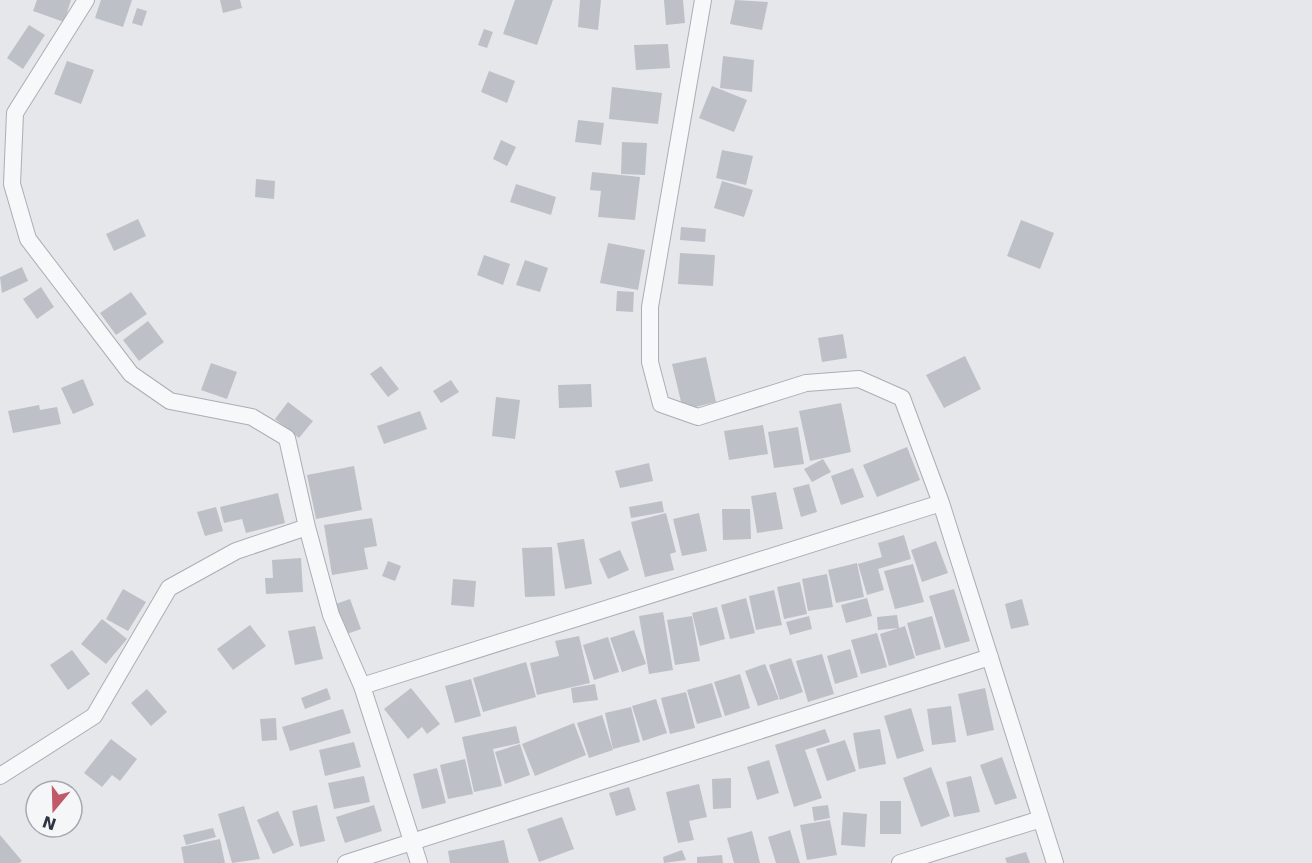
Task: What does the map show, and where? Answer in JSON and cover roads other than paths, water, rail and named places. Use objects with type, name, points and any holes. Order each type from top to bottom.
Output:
[{"type":"street","points":[[86,0],[15,113],[12,183],[28,239],[131,374],[170,401],[252,417],[287,438],[307,527],[331,615],[362,686],[419,863]]},
{"type":"street","points":[[703,0],[650,307],[650,362],[661,404],[698,417],[806,382],[859,379],[902,398],[941,503],[1055,863]]},
{"type":"street","points":[[362,686],[941,503]]},
{"type":"street","points":[[0,776],[94,716],[170,588],[236,551],[307,527]]},
{"type":"street","points":[[346,863],[990,657]]},
{"type":"street","points":[[900,863],[1041,819]]}]
